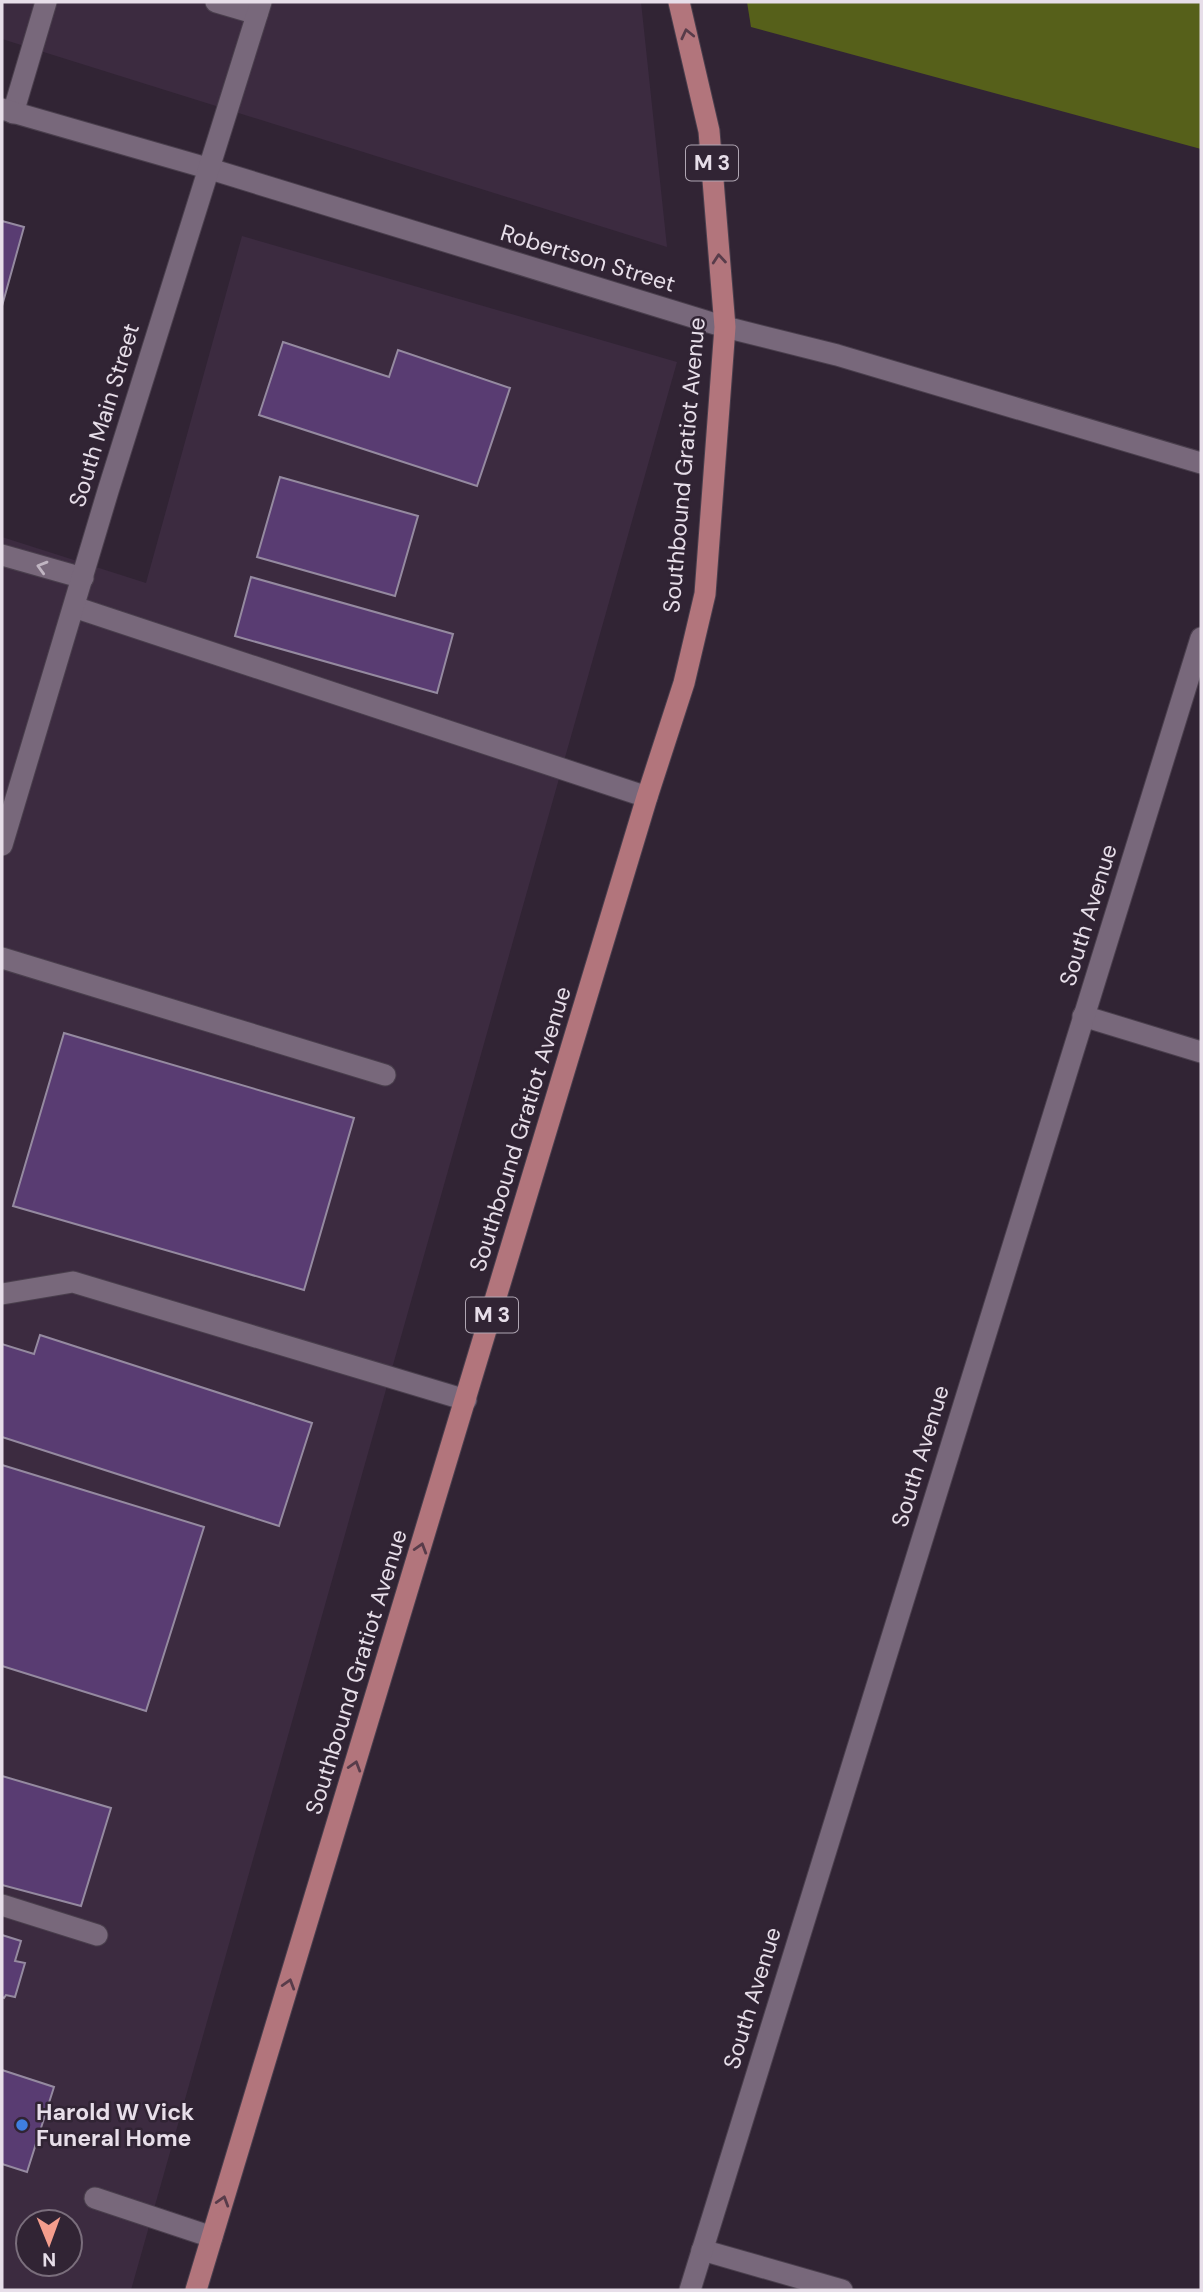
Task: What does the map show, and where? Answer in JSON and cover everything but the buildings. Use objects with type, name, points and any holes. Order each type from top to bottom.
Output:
[{"type":"main road","name":"Southbound Gratiot Avenue","points":[[196,2290],[647,797],[684,683],[705,594],[725,327],[709,131],[679,2]]},
{"type":"street","points":[[8,111],[46,2]]},
{"type":"street","points":[[216,2],[259,8]]},
{"type":"street","name":"South Main Street","points":[[2,845],[207,168],[259,8]]},
{"type":"street","name":"Robertson Street","points":[[8,111],[207,168],[725,327],[837,355],[1201,464]]},
{"type":"street","points":[[2,555],[83,578]]},
{"type":"street","points":[[74,607],[647,797]]},
{"type":"street","name":"South Avenue","points":[[690,2290],[1201,638]]},
{"type":"street","points":[[2,958],[385,1075]]},
{"type":"street","points":[[1083,1016],[1201,1052]]},
{"type":"street","points":[[2,1294],[74,1282],[466,1400]]},
{"type":"street","points":[[2,1905],[97,1935]]},
{"type":"street","points":[[94,2198],[212,2237]]},
{"type":"street","points":[[702,2250],[842,2290]]},
{"type":"shaded area","points":[[2,2],[641,2],[667,247],[2,39]]},
{"type":"shaded area","points":[[242,236],[677,362],[131,2290],[2,2290],[2,537],[146,583]]},
{"type":"green space","points":[[747,2],[1201,2],[1201,149],[751,27]]},
{"type":"place","name":"Harold W Vick Funeral Home","points":[[22,2125]]}]
